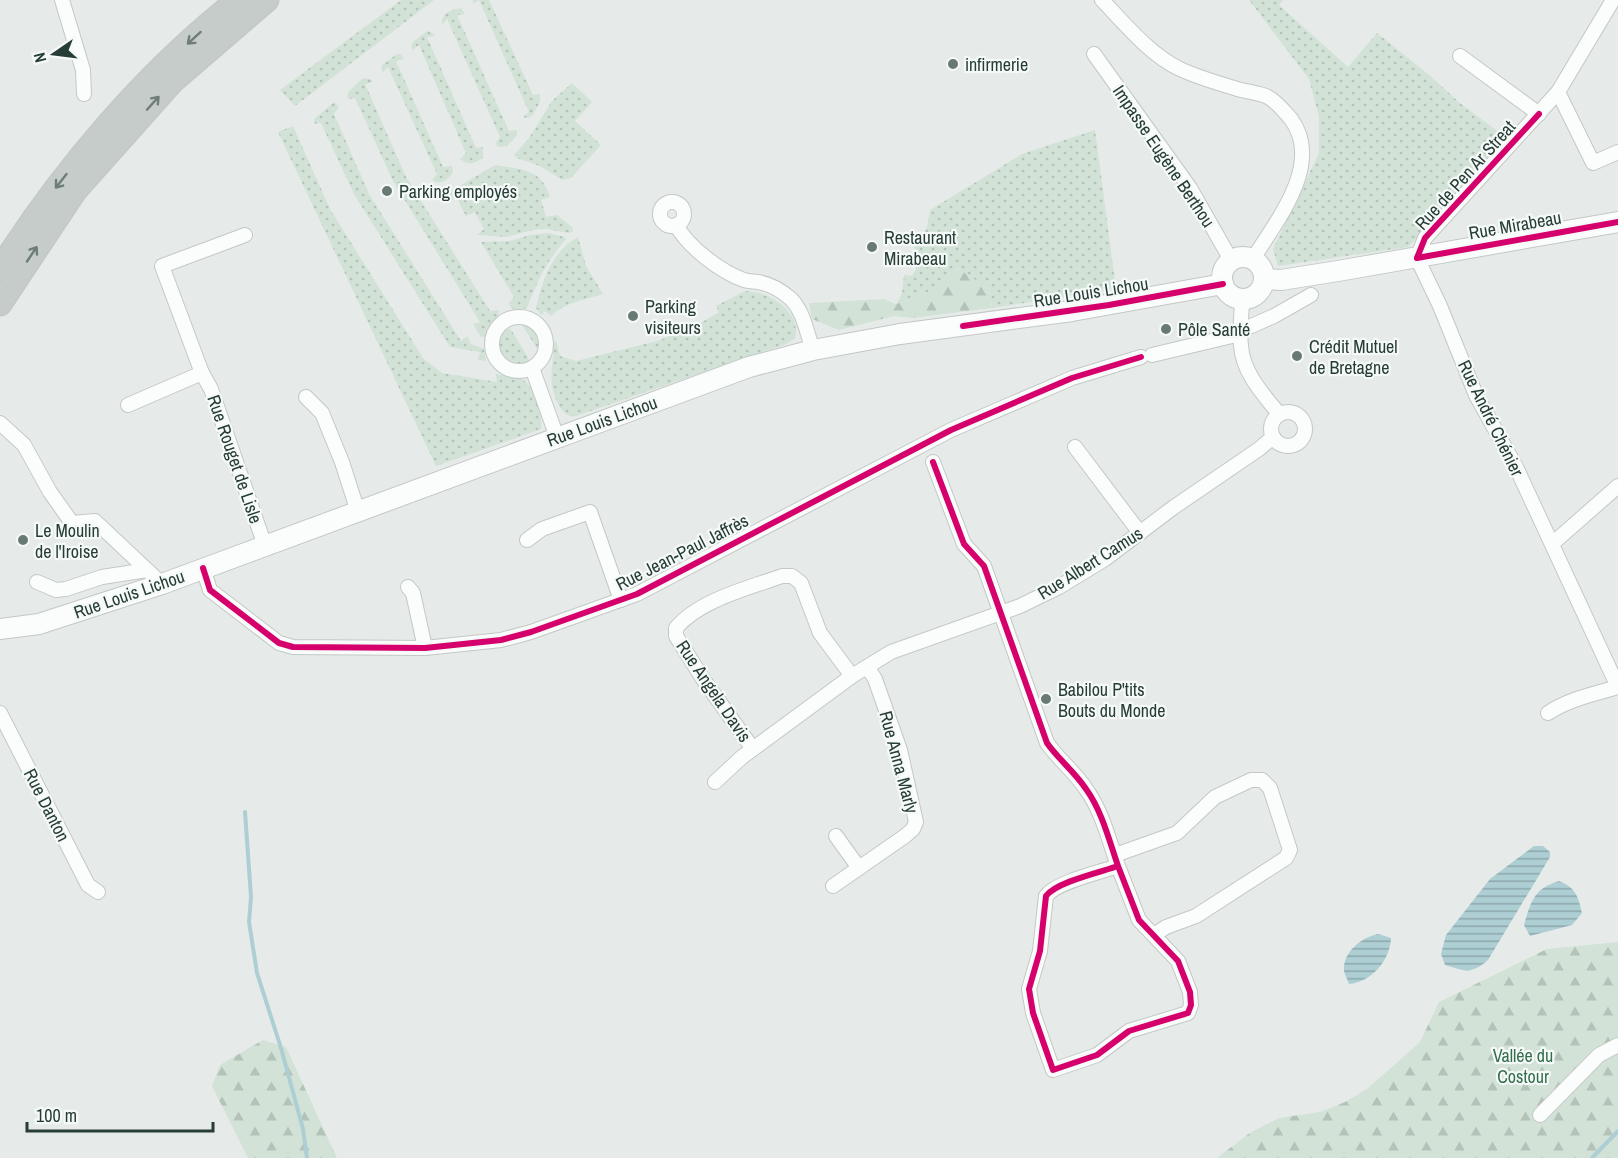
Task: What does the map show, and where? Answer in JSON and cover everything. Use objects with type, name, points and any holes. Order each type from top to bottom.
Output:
[{"type":"highway","points":[[0,269],[61,181],[148,81],[238,0]]},
{"type":"highway","points":[[0,304],[75,191],[173,81],[267,0]]},
{"type":"main road","name":"Rue Mirabeau","points":[[1417,258],[1618,222]]},
{"type":"main road","points":[[1242,257],[1253,259],[1263,271],[1262,285],[1254,295],[1242,299],[1231,295],[1223,284],[1222,273],[1231,260],[1242,257]]},
{"type":"main road","points":[[1264,279],[1281,280],[1417,258]]},
{"type":"main road","name":"Rue Louis Lichou","points":[[0,629],[39,624],[162,584],[749,367],[813,350],[900,334],[1082,309],[1223,284]]},
{"type":"street","points":[[62,0],[83,70],[84,94]]},
{"type":"street","points":[[1102,0],[1166,62],[1225,85],[1267,97],[1279,105],[1295,124],[1302,151],[1300,177],[1253,259]]},
{"type":"street","name":"Rue de Pen Ar Streat","points":[[1417,258],[1425,238],[1558,92],[1613,0]]},
{"type":"street","name":"Impasse Eugène Berthou","points":[[1094,54],[1190,188],[1231,260]]},
{"type":"street","name":"Rue de Pen Ar Streat","points":[[1460,56],[1539,114]]},
{"type":"street","points":[[1558,92],[1593,162],[1618,152]]},
{"type":"street","points":[[676,225],[681,233],[715,264],[746,281],[771,286],[791,299],[801,315],[813,350]]},
{"type":"street","name":"Rue Rouget de Lisle","points":[[245,236],[162,266],[202,373],[211,389],[265,546]]},
{"type":"street","name":"Rue André Chénier","points":[[1417,258],[1440,306],[1476,395],[1516,467],[1552,544],[1613,657],[1618,687],[1575,699],[1548,713]]},
{"type":"street","name":"Rue Jean-Paul Jaffrès","points":[[203,568],[210,590],[279,643],[304,648],[425,648],[501,640],[531,632],[637,594],[951,430],[1072,378],[1147,356],[1229,337],[1274,316],[1311,295]]},
{"type":"street","points":[[1242,299],[1241,346],[1248,370],[1279,414]]},
{"type":"street","points":[[512,318],[526,318],[535,322],[542,329],[546,347],[539,363],[532,368],[516,371],[508,369],[495,358],[492,341],[494,332],[505,321],[512,318]]},
{"type":"street","points":[[532,368],[557,437]]},
{"type":"street","name":"Rue Rouget de Lisle","points":[[128,405],[202,373]]},
{"type":"street","points":[[306,398],[322,413],[342,462],[358,512]]},
{"type":"street","points":[[1287,412],[1298,415],[1304,423],[1305,433],[1299,442],[1292,446],[1282,446],[1273,437],[1272,424],[1279,414],[1287,412]]},
{"type":"street","points":[[0,423],[24,445],[50,492],[72,523],[95,521],[162,584]]},
{"type":"street","name":"Rue Albert Camus","points":[[715,782],[753,749],[852,676],[891,652],[1000,613],[1059,587],[1105,559],[1273,437]]},
{"type":"street","points":[[1075,447],[1140,533]]},
{"type":"street","points":[[933,462],[964,544],[984,566],[1047,743],[1056,757],[1075,774],[1093,799],[1116,860],[1139,920],[1178,961],[1190,992],[1191,1005],[1188,1013],[1129,1031],[1097,1055],[1053,1070],[1033,1013],[1029,989],[1040,951],[1046,896],[1049,891],[1116,860],[1177,833],[1215,797],[1251,780],[1262,780],[1270,788],[1290,850],[1287,858],[1196,916],[1154,934]]},
{"type":"street","points":[[1552,544],[1618,486]]},
{"type":"street","points":[[527,540],[542,529],[590,512],[621,600]]},
{"type":"street","points":[[37,582],[56,590],[66,589],[102,578],[147,570]]},
{"type":"street","name":"Rue Angela Davis","points":[[753,749],[703,679],[676,636],[676,628],[680,623],[710,603],[782,576],[792,576],[801,583],[820,633],[852,676]]},
{"type":"street","points":[[408,587],[413,593],[425,648]]},
{"type":"street","name":"Rue Anna Marly","points":[[833,886],[905,836],[913,829],[916,822],[900,750],[875,680],[868,668]]},
{"type":"street","name":"Rue Danton","points":[[0,713],[88,885],[98,892]]},
{"type":"street","points":[[836,836],[859,868]]},
{"type":"street","points":[[1540,1115],[1599,1055],[1618,1045]]},
{"type":"green space","points":[[401,0],[434,0],[295,106],[280,90]]},
{"type":"green space","points":[[479,0],[489,0],[533,95],[540,94],[540,102],[532,116],[523,117],[529,112]]},
{"type":"green space","points":[[1249,0],[1283,0],[1279,5],[1348,67],[1377,33],[1461,104],[1512,142],[1408,247],[1278,266],[1273,249],[1319,153],[1319,117],[1309,79]]},
{"type":"green space","points":[[461,8],[465,14],[457,15],[509,131],[517,130],[517,135],[507,146],[499,147],[495,144],[500,137],[447,19],[442,25],[447,13]]},
{"type":"green space","points":[[427,31],[435,36],[427,37],[476,148],[483,147],[483,158],[474,163],[469,164],[460,159],[466,153],[419,45],[413,50],[411,46]]},
{"type":"green space","points":[[397,54],[401,54],[404,59],[396,61],[443,167],[452,166],[453,172],[444,181],[432,180],[437,174],[388,67],[382,73],[382,65]]},
{"type":"green space","points":[[363,78],[373,82],[365,84],[406,177],[490,311],[499,310],[486,337],[481,337],[473,324],[480,322],[393,181],[355,98],[349,99],[347,96],[349,91]]},
{"type":"green space","points":[[572,83],[592,102],[575,121],[601,145],[571,178],[562,180],[540,166],[514,155],[529,138],[552,101]]},
{"type":"green space","points":[[334,102],[339,107],[334,114],[369,194],[461,341],[467,336],[471,344],[484,349],[486,361],[478,360],[480,352],[450,347],[354,194],[321,123],[315,124],[314,119]]},
{"type":"green space","points":[[293,126],[330,209],[423,358],[442,373],[497,382],[496,374],[525,381],[536,400],[541,416],[541,429],[436,466],[278,132]]},
{"type":"green space","points":[[1095,130],[1116,289],[992,308],[990,290],[958,268],[924,295],[896,304],[902,294],[904,275],[912,276],[916,269],[914,242],[927,228],[930,210],[1022,154]]},
{"type":"green space","points":[[495,165],[536,175],[550,197],[541,200],[546,217],[557,215],[572,227],[573,232],[546,229],[506,237],[477,235],[484,229],[475,212],[466,216],[456,197],[447,204],[446,194]]},
{"type":"green space","points":[[548,233],[566,239],[543,272],[527,308],[520,310],[511,308],[509,303],[514,297],[481,242],[510,241]]},
{"type":"green space","points":[[578,237],[586,266],[603,294],[569,305],[551,316],[545,311],[541,315],[536,308],[541,287],[550,268],[561,250]]},
{"type":"green space","points":[[958,268],[990,290],[992,308],[913,318],[894,316],[839,330],[812,319],[809,303],[884,299],[896,304],[924,295]]},
{"type":"green space","points":[[745,291],[764,295],[781,304],[793,319],[796,328],[795,338],[786,344],[576,416],[567,414],[560,407],[552,386],[554,342],[556,341],[560,356],[576,361],[657,341],[694,327],[719,312],[716,306]]},
{"type":"green space","points":[[522,325],[531,328],[536,334],[538,350]]},
{"type":"green space","points":[[510,328],[529,359],[526,363],[511,361],[501,351],[500,339],[503,333]]},
{"type":"green space","name":"Vallée du Costour","points":[[1618,942],[1618,1158],[1217,1158],[1251,1132],[1279,1118],[1320,1112],[1345,1102],[1367,1089],[1420,1042],[1439,1002],[1547,949]]},
{"type":"green space","points":[[263,1040],[286,1047],[337,1158],[248,1158],[212,1086],[220,1065]]},
{"type":"water","points":[[1534,846],[1543,846],[1550,852],[1550,857],[1488,960],[1472,970],[1445,965],[1441,954],[1446,935],[1490,879]]},
{"type":"water","points":[[1559,881],[1575,893],[1582,913],[1572,925],[1530,936],[1524,925],[1534,897],[1550,884]]},
{"type":"water","points":[[1378,934],[1391,938],[1383,962],[1365,979],[1349,984],[1344,970],[1350,951],[1366,938]]},
{"type":"waterway","points":[[245,812],[251,897],[249,922],[257,973],[281,1048],[303,1129],[307,1158]]},
{"type":"waterway","points":[[1592,1158],[1618,1131]]},
{"type":"cycle path","points":[[1417,258],[1425,238],[1539,114]]},
{"type":"cycle path","points":[[1417,258],[1618,222]]},
{"type":"cycle path","points":[[963,326],[1109,305],[1223,284]]},
{"type":"cycle path","points":[[203,568],[210,590],[279,643],[293,647],[425,648],[501,640],[531,632],[637,594],[951,430],[1072,378],[1141,357]]},
{"type":"cycle path","points":[[933,462],[964,544],[984,566],[1047,743],[1092,798],[1105,826],[1118,866],[1059,886],[1046,896],[1040,951],[1029,989],[1033,1013],[1053,1070],[1097,1055],[1129,1031],[1188,1013],[1191,1005],[1190,992],[1178,961],[1139,920],[1118,866]]},
{"type":"place","name":"infirmerie","points":[[953,64]]},
{"type":"place","name":"Parking employés","points":[[387,191]]},
{"type":"place","name":"Restaurant Mirabeau","points":[[872,247]]},
{"type":"place","name":"Parking visiteurs","points":[[633,316]]},
{"type":"place","name":"Pôle Santé","points":[[1166,329]]},
{"type":"place","name":"Crédit Mutuel de Bretagne","points":[[1297,356]]},
{"type":"place","name":"Le Moulin de l'Iroise","points":[[23,540]]},
{"type":"place","name":"Babilou P'tits Bouts du Monde","points":[[1046,699]]}]
